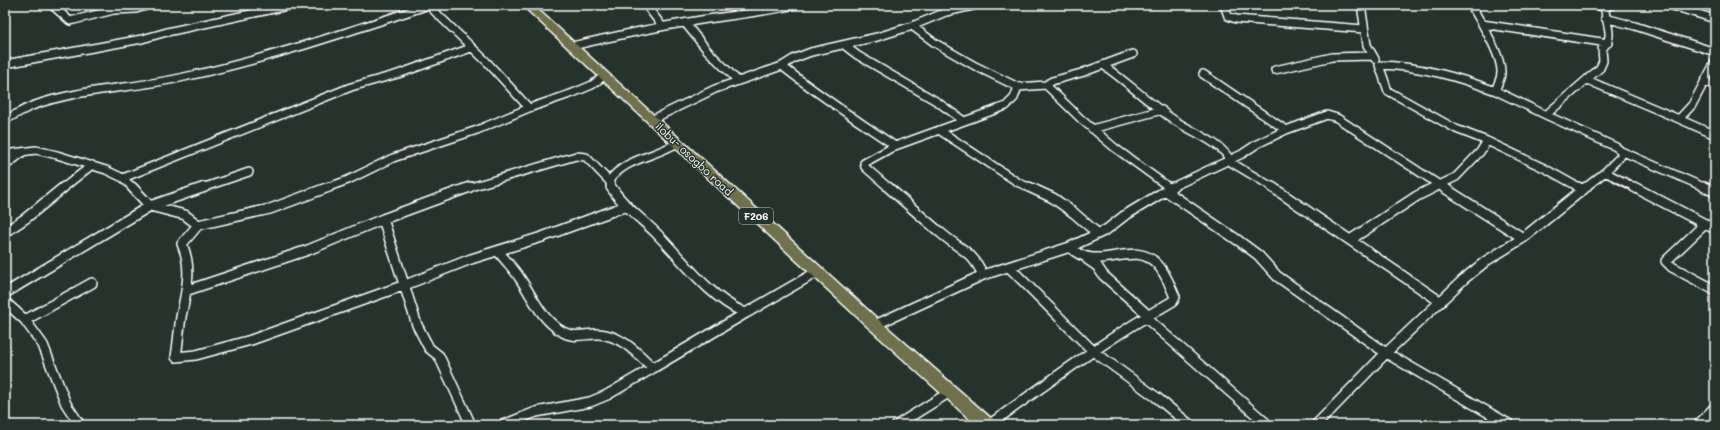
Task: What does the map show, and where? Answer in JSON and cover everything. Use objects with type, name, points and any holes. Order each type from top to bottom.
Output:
[{"type":"main road","name":"ilobu- osogbo road","points":[[527,5],[875,325],[988,425]]},
{"type":"street","points":[[52,5],[70,21],[114,10],[149,5]]},
{"type":"street","points":[[108,5],[114,10]]},
{"type":"street","points":[[5,120],[34,105],[71,96],[170,80],[263,58],[429,5],[471,48],[487,62],[529,108]]},
{"type":"street","points":[[646,5],[662,26]]},
{"type":"street","points":[[755,5],[758,12]]},
{"type":"street","points":[[572,46],[662,26],[774,10],[795,5]]},
{"type":"street","points":[[652,120],[691,99],[782,66],[811,52],[912,26],[946,12],[976,5]]},
{"type":"street","points":[[1224,5],[1228,16],[1236,19],[1307,23],[1364,29]]},
{"type":"street","points":[[1360,5],[1367,45],[1372,56],[1379,65],[1388,91],[1456,129],[1487,141],[1544,168],[1583,190]]},
{"type":"street","points":[[1471,5],[1482,24],[1501,70],[1501,77],[1495,88],[1496,91]]},
{"type":"street","points":[[1548,116],[1548,111],[1587,80],[1600,68],[1604,61],[1602,50],[1608,43],[1610,32],[1605,18],[1608,6],[1597,5]]},
{"type":"street","points":[[1670,5],[1715,19]]},
{"type":"street","points":[[5,64],[142,39],[287,6]]},
{"type":"street","points":[[1605,18],[1635,26],[1715,52]]},
{"type":"street","points":[[685,23],[707,50],[738,81]]},
{"type":"street","points":[[1482,24],[1608,43]]},
{"type":"street","points":[[912,26],[941,46],[997,78],[1018,87],[1046,85],[1052,81],[1133,54]]},
{"type":"street","points":[[844,44],[857,54],[936,101],[964,121]]},
{"type":"street","points":[[123,178],[344,90],[398,74],[471,48]]},
{"type":"street","points":[[1275,70],[1325,58],[1372,56]]},
{"type":"street","points":[[1679,119],[1695,102],[1715,62]]},
{"type":"street","points":[[1103,65],[1174,119],[1208,140],[1231,158],[1232,164],[1272,187],[1441,302]]},
{"type":"street","points":[[1379,65],[1403,66],[1432,70],[1467,80],[1496,91],[1621,150],[1715,192]]},
{"type":"street","points":[[782,66],[810,90],[829,100],[895,146]]},
{"type":"street","points":[[1203,74],[1286,130]]},
{"type":"street","points":[[604,76],[592,85],[574,93],[529,108],[477,130],[392,158],[348,180],[270,209],[198,225],[182,244],[188,256],[188,290],[181,317],[176,357],[202,353],[251,340],[405,285],[471,259],[542,237],[626,206]]},
{"type":"street","points":[[1587,80],[1715,134]]},
{"type":"street","points":[[1704,82],[1715,86]]},
{"type":"street","points":[[1046,85],[1092,129],[1168,189],[1258,255],[1277,276],[1386,353],[1510,425]]},
{"type":"street","points":[[983,275],[973,256],[930,224],[864,165],[866,162],[895,146],[1006,106],[1014,98],[1018,87]]},
{"type":"street","points":[[1092,129],[1162,110]]},
{"type":"street","points":[[875,325],[983,275],[1010,268],[1038,256],[1070,247],[1106,230],[1124,216],[1168,189],[1286,130],[1327,115],[1332,115],[1491,219],[1523,238]]},
{"type":"street","points":[[939,130],[1019,183],[1053,198],[1074,213],[1097,233]]},
{"type":"street","points":[[1350,240],[1417,196],[1456,177],[1480,152],[1487,141]]},
{"type":"street","points":[[608,181],[612,175],[625,166],[660,152],[677,143]]},
{"type":"street","points":[[5,154],[36,150],[92,165],[123,178],[150,206],[185,215],[198,225]]},
{"type":"street","points":[[1316,425],[1386,353],[1465,278],[1486,261],[1523,238],[1605,172],[1621,156],[1621,150]]},
{"type":"street","points":[[5,166],[24,151]]},
{"type":"street","points":[[188,290],[308,250],[383,219],[473,186],[576,156],[586,157],[608,181],[609,185],[626,206],[655,232],[690,269],[725,302],[746,313]]},
{"type":"street","points":[[5,232],[26,218],[92,165]]},
{"type":"street","points":[[5,293],[150,206],[249,172]]},
{"type":"street","points":[[1605,172],[1715,229]]},
{"type":"street","points":[[383,219],[392,251],[405,285],[417,324],[429,348],[439,356],[471,425]]},
{"type":"street","points":[[1705,224],[1666,261],[1672,267],[1715,290]]},
{"type":"street","points":[[1070,247],[1078,255],[1097,266],[1103,275],[1146,316],[1268,425]]},
{"type":"street","points":[[498,251],[518,276],[540,311],[554,326],[565,334],[601,334],[618,339],[653,368]]},
{"type":"street","points":[[988,425],[1093,351],[1146,316],[1173,301],[1175,297],[1159,266],[1153,259],[1143,255],[1102,259],[1085,258]]},
{"type":"street","points":[[1010,268],[1093,351],[1156,397],[1190,425]]},
{"type":"street","points":[[502,425],[536,412],[590,402],[601,398],[746,313],[768,302],[817,272]]},
{"type":"street","points":[[25,320],[92,283]]},
{"type":"street","points":[[5,302],[25,320],[44,345],[66,404],[80,425]]},
{"type":"street","points":[[897,425],[950,392]]},
{"type":"street","points":[[1698,425],[1715,408]]}]
